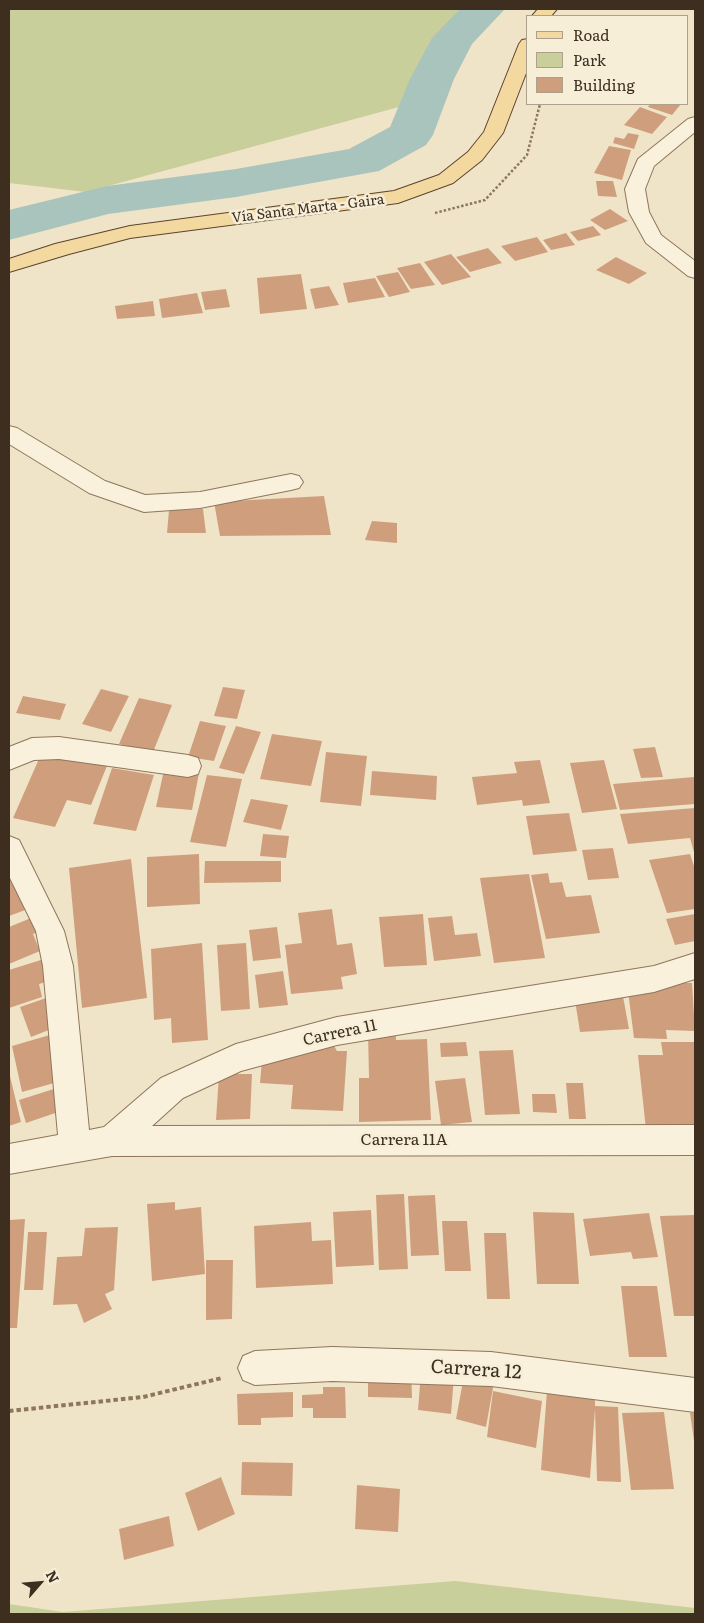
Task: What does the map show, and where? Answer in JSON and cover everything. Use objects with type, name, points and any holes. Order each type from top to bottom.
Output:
[{"type":"main road","name":"Vía Santa Marta - Gaira","points":[[9,266],[62,249],[130,232],[398,197],[446,179],[475,156],[493,134],[526,49]]},
{"type":"street","points":[[695,123],[645,163],[636,189],[639,212],[653,239],[695,271]]},
{"type":"street","points":[[9,434],[97,487],[144,504],[200,500],[291,482]]},
{"type":"street","points":[[9,760],[32,749],[59,748],[188,766]]},
{"type":"street","points":[[9,848],[50,931],[58,966],[75,1147]]},
{"type":"street","name":"Carrera 11","points":[[112,1140],[172,1088],[236,1058],[337,1031],[654,979],[695,966]]},
{"type":"street","points":[[9,1159],[112,1140]]},
{"type":"street","name":"Carrera 11A","points":[[112,1140],[695,1140]]},
{"type":"street","name":"Carrera 12","points":[[255,1368],[332,1364],[491,1369],[695,1395]]},
{"type":"path","points":[[9,1411],[58,1408],[182,1391],[255,1368]]},
{"type":"green space","points":[[9,9],[482,9],[421,101],[86,192],[9,183]]},
{"type":"green space","points":[[455,1581],[695,1608],[695,1614],[9,1614],[9,1604],[63,1612]]},
{"type":"building","points":[[649,105],[680,105],[672,115],[648,107]]},
{"type":"building","points":[[640,107],[667,117],[652,134],[624,125]]},
{"type":"building","points":[[628,133],[639,135],[634,149],[613,143],[615,137],[624,139]]},
{"type":"building","points":[[609,146],[631,150],[622,180],[594,173]]},
{"type":"building","points":[[596,181],[613,181],[617,197],[598,196]]},
{"type":"building","points":[[610,209],[628,221],[605,230],[590,220]]},
{"type":"building","points":[[593,226],[601,235],[578,241],[570,232]]},
{"type":"building","points":[[566,233],[575,245],[551,250],[543,240]]},
{"type":"building","points":[[537,237],[548,252],[515,261],[501,246]]},
{"type":"building","points":[[488,248],[502,263],[470,272],[456,257]]},
{"type":"building","points":[[451,254],[471,277],[442,285],[424,262]]},
{"type":"building","points":[[616,257],[647,273],[629,284],[596,270]]},
{"type":"building","points":[[420,263],[435,285],[411,289],[397,268]]},
{"type":"building","points":[[398,272],[410,292],[389,297],[376,276]]},
{"type":"building","points":[[301,274],[307,309],[260,314],[257,278]]},
{"type":"building","points":[[375,278],[385,297],[348,303],[343,283]]},
{"type":"building","points":[[329,286],[339,305],[315,309],[310,289]]},
{"type":"building","points":[[226,289],[230,307],[205,310],[201,292]]},
{"type":"building","points":[[197,293],[203,313],[162,318],[159,299]]},
{"type":"building","points":[[153,301],[155,316],[117,319],[115,306]]},
{"type":"building","points":[[324,496],[331,535],[220,536],[214,502]]},
{"type":"building","points":[[203,509],[206,533],[167,533],[169,510]]},
{"type":"building","points":[[372,521],[397,523],[397,543],[365,540]]},
{"type":"building","points":[[223,687],[245,690],[237,719],[214,716]]},
{"type":"building","points":[[101,689],[129,696],[111,732],[82,724]]},
{"type":"building","points":[[23,696],[66,704],[60,720],[16,713]]},
{"type":"building","points":[[139,698],[172,705],[153,752],[119,744]]},
{"type":"building","points":[[200,721],[226,726],[214,761],[188,757]]},
{"type":"building","points":[[236,726],[261,732],[244,774],[219,768]]},
{"type":"building","points":[[272,734],[322,741],[311,786],[260,779]]},
{"type":"building","points":[[655,747],[663,777],[641,778],[633,749]]},
{"type":"building","points":[[42,752],[107,766],[91,805],[67,800],[55,827],[13,818]]},
{"type":"building","points":[[326,752],[367,756],[361,806],[320,802]]},
{"type":"building","points":[[540,760],[550,803],[523,806],[522,800],[477,805],[472,777],[517,773],[514,762]]},
{"type":"building","points":[[604,760],[617,809],[582,813],[570,763]]},
{"type":"building","points":[[112,768],[154,775],[136,831],[93,824]]},
{"type":"building","points":[[164,770],[199,773],[192,810],[156,807]]},
{"type":"building","points":[[372,771],[437,776],[436,800],[370,795]]},
{"type":"building","points":[[207,775],[242,779],[226,847],[190,842]]},
{"type":"building","points":[[694,777],[695,804],[620,810],[613,784]]},
{"type":"building","points":[[251,799],[288,805],[281,830],[243,822]]},
{"type":"building","points":[[695,808],[695,856],[690,838],[628,844],[620,814]]},
{"type":"building","points":[[569,813],[577,851],[533,855],[526,816]]},
{"type":"building","points":[[263,834],[289,836],[286,858],[260,856]]},
{"type":"building","points":[[613,848],[619,878],[588,880],[582,850]]},
{"type":"building","points":[[199,854],[200,904],[147,907],[147,857]]},
{"type":"building","points":[[690,854],[695,869],[695,909],[667,913],[649,860]]},
{"type":"building","points":[[9,859],[28,909],[9,916]]},
{"type":"building","points":[[131,859],[147,998],[82,1008],[69,868]]},
{"type":"building","points":[[205,861],[281,861],[281,882],[204,883]]},
{"type":"building","points":[[548,873],[550,883],[562,882],[566,897],[591,895],[600,933],[546,939],[531,875]]},
{"type":"building","points":[[529,874],[545,958],[494,963],[480,878]]},
{"type":"building","points":[[332,909],[337,945],[352,943],[357,974],[341,977],[343,989],[291,994],[285,945],[302,943],[298,913]]},
{"type":"building","points":[[41,914],[47,929],[33,934],[40,951],[9,964],[9,927]]},
{"type":"building","points":[[423,914],[427,965],[384,967],[379,917]]},
{"type":"building","points":[[695,914],[695,941],[675,945],[666,919]]},
{"type":"building","points":[[452,916],[455,935],[477,933],[481,956],[434,961],[428,918]]},
{"type":"building","points":[[277,927],[281,958],[253,961],[249,930]]},
{"type":"building","points":[[202,943],[208,1040],[172,1043],[171,1018],[154,1020],[151,949]]},
{"type":"building","points":[[246,943],[250,1009],[221,1011],[217,945]]},
{"type":"building","points":[[44,959],[49,981],[39,984],[42,997],[9,1008],[9,970]]},
{"type":"building","points":[[283,971],[288,1005],[259,1008],[255,975]]},
{"type":"building","points":[[653,983],[692,983],[695,1031],[666,1030],[667,1039],[634,1038],[628,991]]},
{"type":"building","points":[[622,991],[629,1029],[580,1032],[574,994]]},
{"type":"building","points":[[49,997],[59,1026],[31,1037],[20,1007]]},
{"type":"building","points":[[368,1032],[396,1032],[396,1040],[427,1039],[431,1120],[359,1122],[359,1078],[369,1078]]},
{"type":"building","points":[[53,1034],[65,1080],[22,1092],[12,1046]]},
{"type":"building","points":[[331,1041],[337,1051],[347,1051],[343,1111],[291,1109],[293,1085],[260,1083],[262,1060]]},
{"type":"building","points":[[466,1042],[468,1056],[441,1057],[440,1043]]},
{"type":"building","points":[[661,1042],[695,1042],[695,1139],[647,1139],[638,1055],[663,1055]]},
{"type":"building","points":[[513,1050],[520,1114],[485,1115],[479,1051]]},
{"type":"building","points":[[9,1072],[21,1122],[9,1126]]},
{"type":"building","points":[[219,1074],[252,1074],[250,1119],[216,1120]]},
{"type":"building","points":[[465,1078],[472,1122],[441,1125],[435,1081]]},
{"type":"building","points":[[566,1083],[583,1083],[586,1119],[569,1119]]},
{"type":"building","points":[[60,1087],[67,1109],[26,1123],[19,1100]]},
{"type":"building","points":[[532,1094],[555,1094],[557,1113],[533,1112]]},
{"type":"building","points":[[404,1194],[408,1269],[379,1270],[376,1195]]},
{"type":"building","points":[[435,1195],[439,1255],[411,1256],[408,1196]]},
{"type":"building","points":[[175,1202],[175,1210],[201,1207],[205,1274],[152,1281],[147,1204]]},
{"type":"building","points":[[371,1210],[374,1265],[336,1267],[333,1212]]},
{"type":"building","points":[[533,1212],[574,1213],[579,1284],[537,1284]]},
{"type":"building","points":[[649,1213],[658,1257],[633,1259],[631,1252],[590,1256],[583,1219]]},
{"type":"building","points":[[695,1215],[695,1316],[674,1316],[660,1216]]},
{"type":"building","points":[[25,1219],[17,1328],[9,1328],[9,1220]]},
{"type":"building","points":[[442,1221],[467,1221],[471,1271],[445,1271]]},
{"type":"building","points":[[311,1222],[312,1241],[331,1240],[333,1284],[256,1288],[254,1226]]},
{"type":"building","points":[[118,1227],[114,1290],[105,1294],[112,1309],[84,1323],[77,1304],[53,1305],[57,1257],[82,1256],[85,1228]]},
{"type":"building","points":[[28,1232],[47,1232],[43,1290],[24,1290]]},
{"type":"building","points":[[484,1233],[506,1233],[510,1299],[487,1299]]},
{"type":"building","points":[[206,1260],[233,1260],[232,1319],[206,1320]]},
{"type":"building","points":[[621,1286],[657,1286],[667,1357],[629,1357]]},
{"type":"building","points":[[368,1368],[411,1368],[412,1398],[368,1397]]},
{"type":"building","points":[[465,1370],[495,1377],[486,1427],[456,1419]]},
{"type":"building","points":[[421,1372],[454,1376],[451,1414],[418,1410]]},
{"type":"building","points":[[323,1387],[345,1387],[346,1418],[313,1418],[313,1408],[302,1408],[302,1395],[323,1394]]},
{"type":"building","points":[[493,1391],[542,1401],[536,1448],[487,1437]]},
{"type":"building","points":[[547,1391],[595,1399],[595,1406],[618,1407],[621,1482],[597,1481],[595,1409],[590,1478],[541,1470]]},
{"type":"building","points":[[293,1392],[293,1417],[261,1418],[261,1425],[238,1425],[237,1394]]},
{"type":"building","points":[[664,1412],[674,1489],[631,1490],[622,1413]]},
{"type":"building","points":[[690,1413],[695,1413],[695,1441],[694,1441]]},
{"type":"building","points":[[242,1462],[293,1463],[292,1496],[241,1495]]},
{"type":"building","points":[[221,1477],[235,1514],[198,1531],[185,1493]]},
{"type":"building","points":[[357,1485],[400,1489],[398,1532],[355,1529]]},
{"type":"building","points":[[169,1516],[174,1546],[124,1560],[119,1529]]},
{"type":"waterway","points":[[9,225],[107,200],[236,183],[362,161],[410,135],[432,79],[454,38],[484,9]]}]
